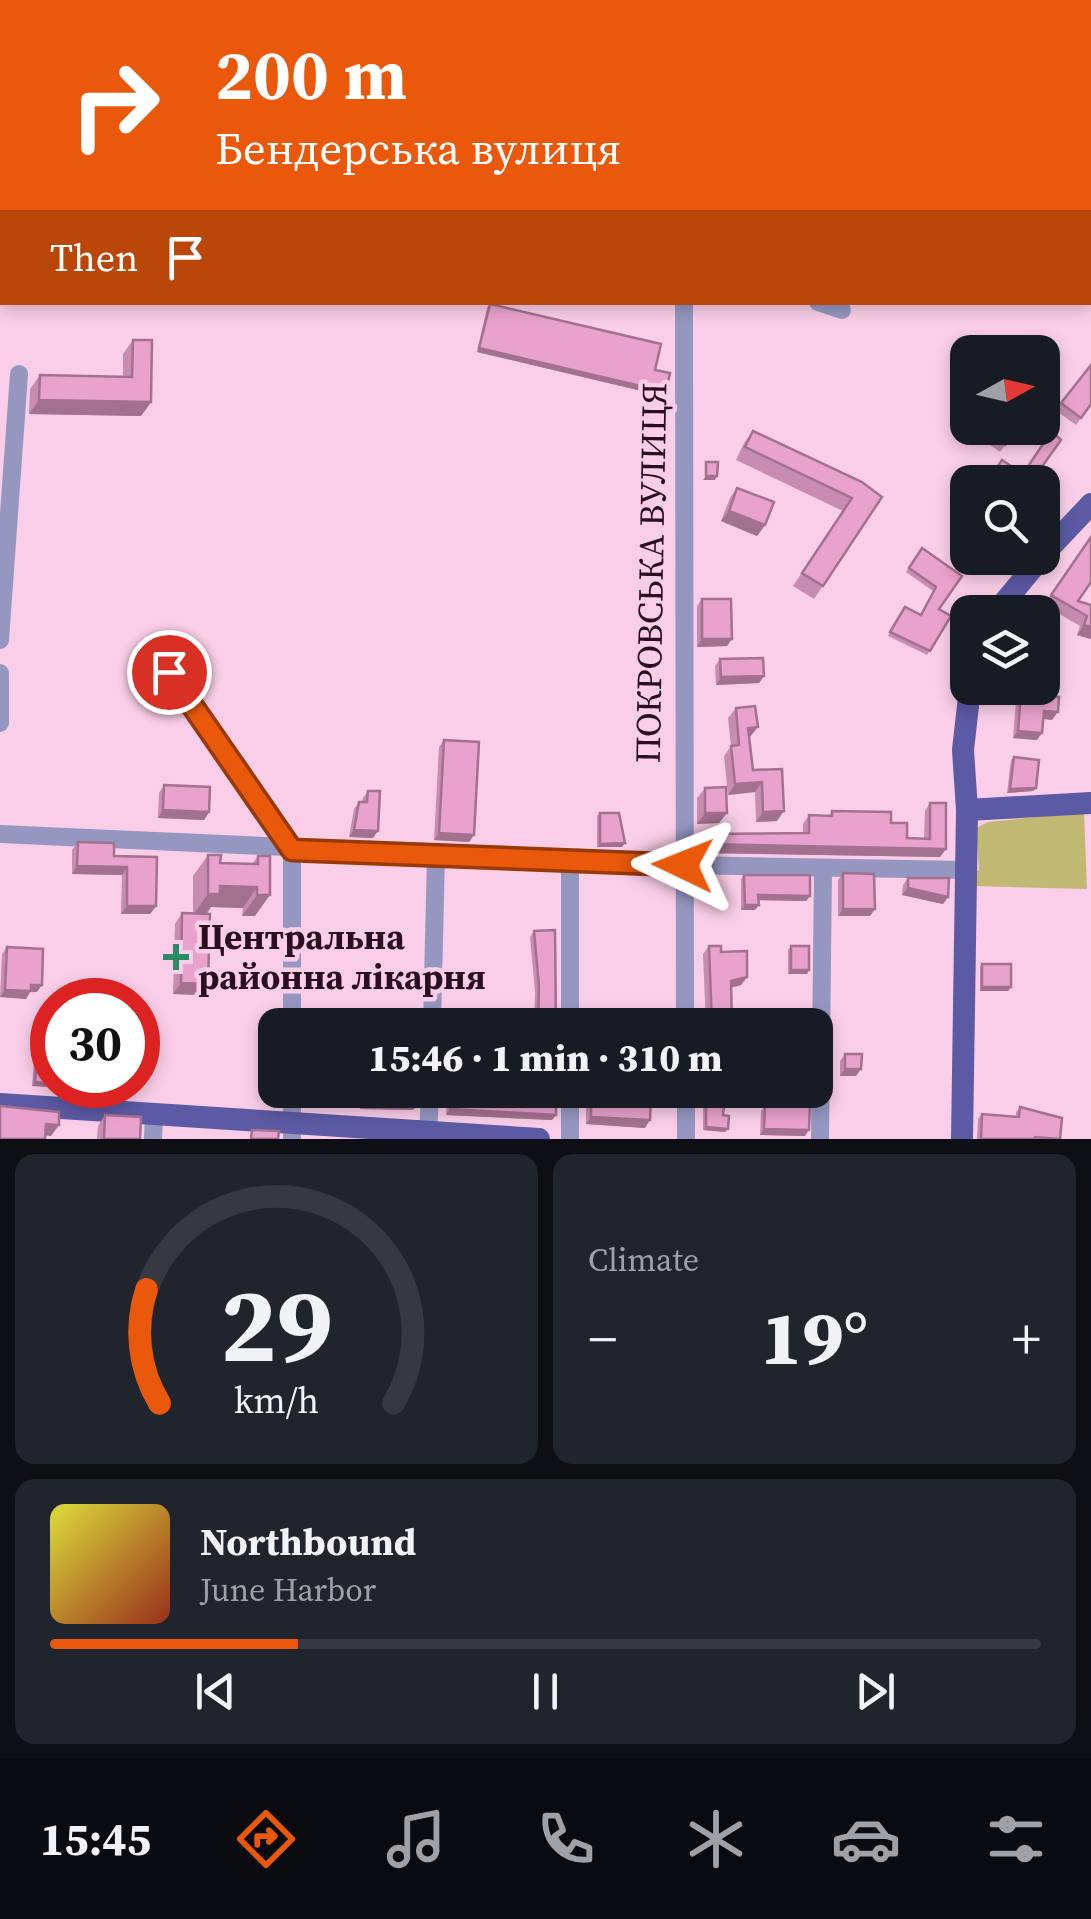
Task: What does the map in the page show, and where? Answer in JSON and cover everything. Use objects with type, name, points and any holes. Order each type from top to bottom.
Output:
[{"type":"main road","points":[[1060,538],[1091,504]]},
{"type":"main road","points":[[1010,595],[1027,575]]},
{"type":"main road","points":[[962,1139],[967,810],[964,750],[968,705]]},
{"type":"main road","points":[[967,810],[1091,803]]},
{"type":"main road","points":[[0,1104],[154,1114],[292,1130],[539,1139]]},
{"type":"street","name":"ПОКРОВСЬКА ВУЛИЦЯ","points":[[684,305],[685,1008]]},
{"type":"street","points":[[827,305],[842,310]]},
{"type":"street","points":[[0,640],[19,374]]},
{"type":"street","points":[[169,672],[292,850],[292,1008]]},
{"type":"street","points":[[0,673],[0,722]]},
{"type":"street","points":[[0,834],[683,865],[966,870]]},
{"type":"street","points":[[432,1008],[436,855]]},
{"type":"street","points":[[570,860],[570,1008]]},
{"type":"street","points":[[820,1139],[823,870]]},
{"type":"street","points":[[428,1135],[429,1108]]},
{"type":"street","points":[[570,1108],[570,1139]]},
{"type":"street","points":[[686,1108],[686,1139]]},
{"type":"street","points":[[153,1139],[154,1114]]},
{"type":"shaded area","points":[[1084,812],[1087,889],[972,886],[972,874],[979,870],[976,828],[988,822]]},
{"type":"building","points":[[490,305],[494,305],[661,344],[655,370],[670,373],[666,392],[479,348]]},
{"type":"building","points":[[133,340],[152,340],[151,402],[39,400],[40,375],[132,377]]},
{"type":"building","points":[[1091,365],[1091,404],[1081,418],[1061,403]]},
{"type":"building","points":[[753,431],[862,482],[882,497],[823,586],[802,573],[852,498],[745,447]]},
{"type":"building","points":[[1042,445],[1057,445],[1043,465],[1029,465]]},
{"type":"building","points":[[706,462],[718,462],[717,476],[706,476]]},
{"type":"building","points":[[737,488],[774,502],[765,525],[729,511]]},
{"type":"building","points":[[1091,537],[1091,582],[1078,601],[1091,605],[1091,627],[1084,625],[1087,616],[1060,600],[1060,595],[1051,595]]},
{"type":"building","points":[[922,548],[950,568],[950,575],[962,576],[939,609],[950,618],[930,651],[890,632],[905,607],[921,615],[936,587],[909,568]]},
{"type":"building","points":[[702,599],[731,599],[732,639],[702,639]]},
{"type":"building","points":[[763,658],[764,676],[721,677],[720,659]]},
{"type":"building","points":[[1020,705],[1058,705],[1058,712],[1044,711],[1042,733],[1018,731]]},
{"type":"building","points":[[755,706],[758,727],[748,728],[753,770],[782,769],[784,811],[763,812],[762,782],[735,784],[731,746],[739,745],[736,708]]},
{"type":"building","points":[[444,740],[479,742],[474,835],[439,833]]},
{"type":"building","points":[[1014,757],[1039,760],[1036,788],[1010,789]]},
{"type":"building","points":[[164,785],[210,787],[209,812],[163,810]]},
{"type":"building","points":[[726,787],[727,813],[705,813],[705,788]]},
{"type":"building","points":[[368,791],[380,791],[378,831],[354,830],[359,802],[367,802]]},
{"type":"building","points":[[930,803],[946,803],[946,849],[703,844],[703,834],[809,833],[809,815],[832,816],[832,811],[891,812],[891,823],[907,823],[907,838],[930,839]]},
{"type":"building","points":[[600,813],[619,813],[625,843],[600,844]]},
{"type":"building","points":[[78,842],[114,843],[114,856],[157,857],[156,906],[127,906],[127,867],[77,866]]},
{"type":"building","points":[[208,855],[221,855],[220,863],[258,864],[258,856],[270,856],[270,895],[257,895],[257,887],[220,886],[220,894],[208,894]]},
{"type":"building","points":[[843,873],[874,874],[875,909],[843,909]]},
{"type":"building","points":[[744,875],[810,875],[810,896],[758,895],[759,905],[745,905]]},
{"type":"building","points":[[908,878],[949,878],[948,897],[908,888]]},
{"type":"building","points":[[182,913],[210,914],[208,984],[181,983]]},
{"type":"building","points":[[555,930],[556,1008],[538,1008],[534,931]]},
{"type":"building","points":[[709,946],[721,946],[721,952],[747,951],[747,977],[731,981],[732,1008],[711,1008]]},
{"type":"building","points":[[791,946],[809,946],[809,970],[791,970]]},
{"type":"building","points":[[7,947],[43,949],[42,978],[30,978],[30,991],[5,990]]},
{"type":"building","points":[[982,964],[1011,964],[1011,987],[982,987]]},
{"type":"building","points":[[845,1054],[862,1054],[861,1069],[845,1069]]},
{"type":"building","points":[[0,1106],[59,1112],[59,1125],[46,1124],[45,1139],[0,1139]]},
{"type":"building","points":[[1020,1107],[1062,1118],[1060,1139],[981,1139],[982,1114],[1019,1117]]},
{"type":"building","points":[[556,1108],[556,1115],[450,1109]]},
{"type":"building","points":[[591,1108],[650,1108],[650,1120],[591,1117]]},
{"type":"building","points":[[706,1108],[724,1108],[723,1115],[729,1116],[728,1129],[706,1127]]},
{"type":"building","points":[[765,1108],[810,1108],[809,1130],[764,1129]]},
{"type":"building","points":[[105,1115],[141,1117],[140,1139],[104,1139]]},
{"type":"building","points":[[252,1130],[279,1131],[278,1139],[251,1139]]},
{"type":"place","name":"Центральна районна лікарня","points":[[176,957]]},
{"type":"route","points":[[169,672],[292,850],[683,865]]}]
